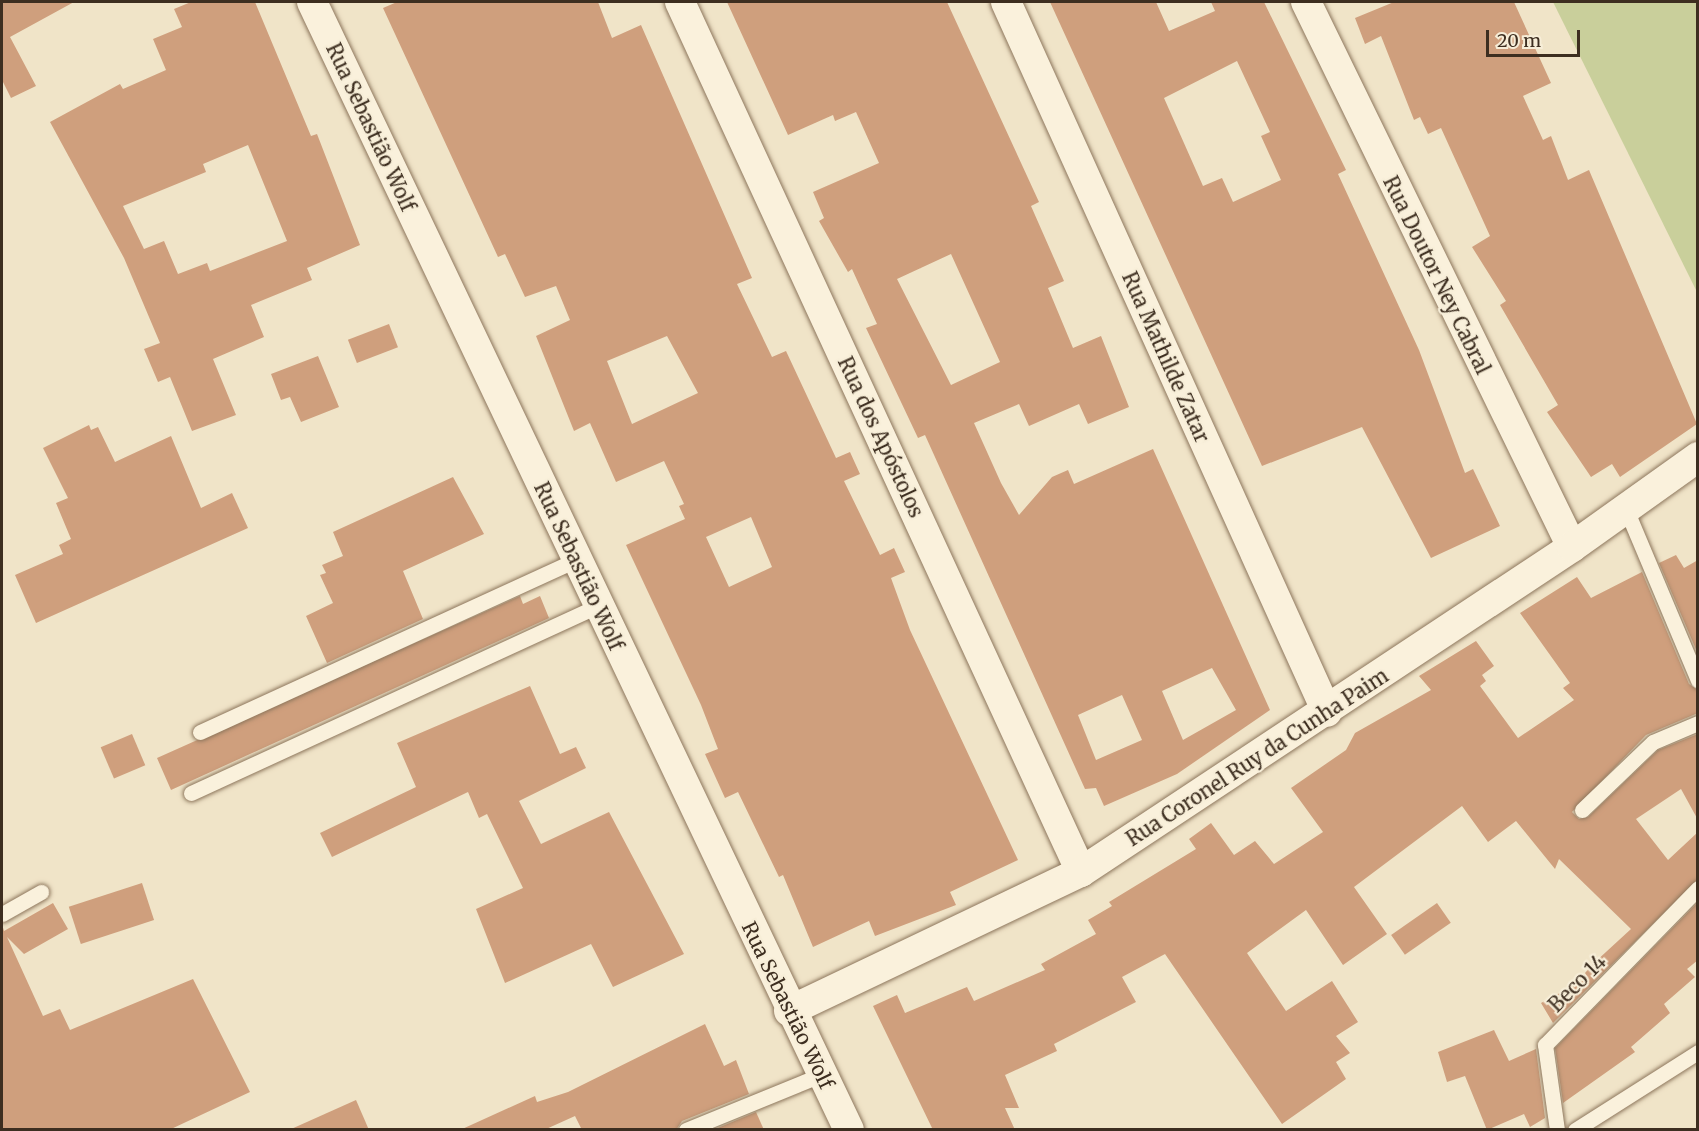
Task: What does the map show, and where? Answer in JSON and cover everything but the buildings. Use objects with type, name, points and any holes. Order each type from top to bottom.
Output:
[{"type":"street","name":"Rua Sebastião Wolf","points":[[312,2],[789,1011],[849,1130]]},
{"type":"street","name":"Rua dos Apóstolos","points":[[680,2],[1081,872]]},
{"type":"street","name":"Rua Mathilde Zatar","points":[[1006,2],[1327,712]]},
{"type":"street","name":"Rua Doutor Ney Cabral","points":[[1306,2],[1572,547]]},
{"type":"street","name":"Rua Coronel Ruy da Cunha Paim","points":[[789,1011],[1081,872],[1327,712],[1572,547],[1698,457]]},
{"type":"lane","points":[[1626,509],[1698,680]]},
{"type":"lane","points":[[200,732],[576,560]]},
{"type":"lane","points":[[191,793],[598,606]]},
{"type":"lane","points":[[1582,810],[1653,742],[1698,723]]},
{"type":"lane","name":"Beco 14","points":[[1557,1130],[1545,1045],[1698,888]]},
{"type":"lane","points":[[2,914],[41,892]]},
{"type":"lane","points":[[1575,1130],[1698,1052]]},
{"type":"lane","points":[[687,1130],[821,1075]]},
{"type":"green space","points":[[1553,2],[1697,2],[1697,292]]}]
